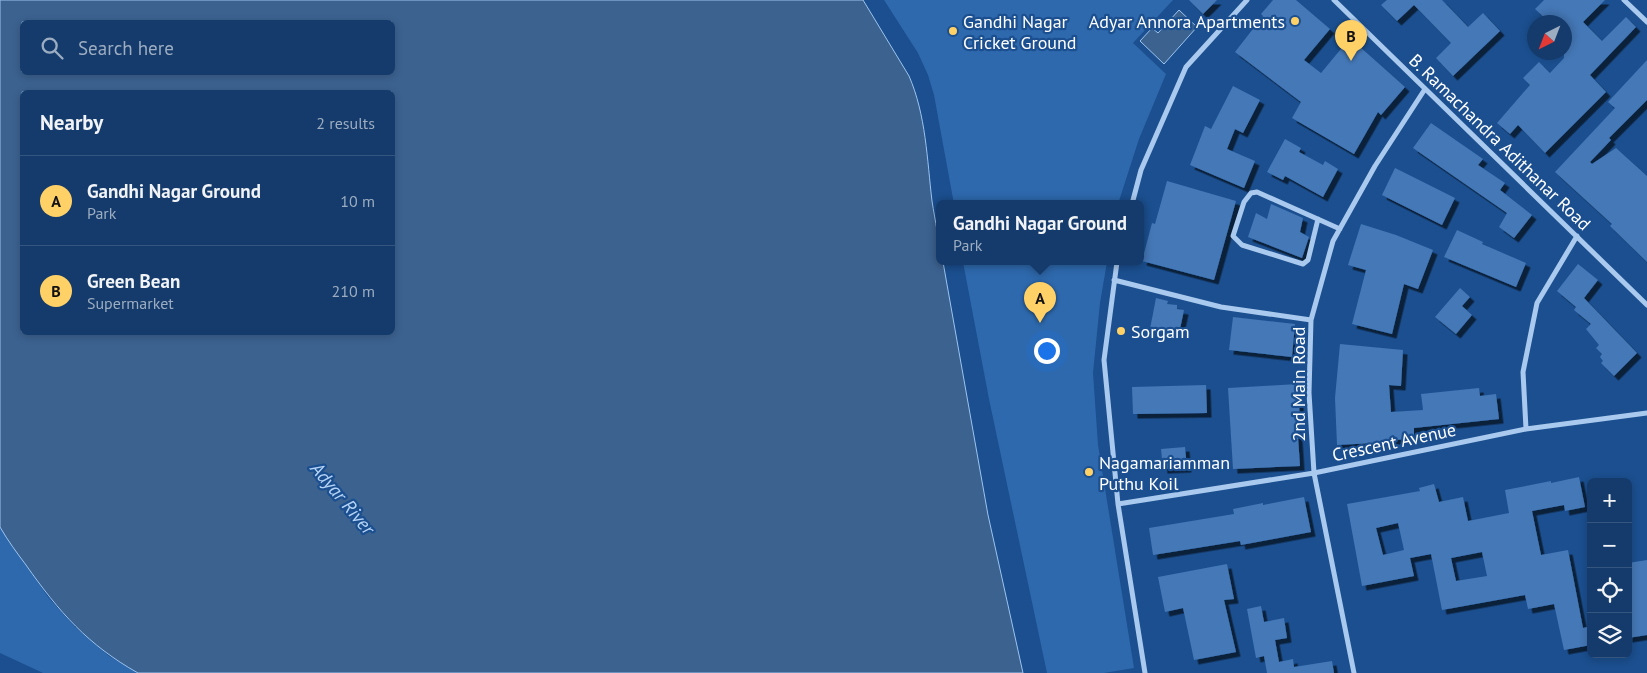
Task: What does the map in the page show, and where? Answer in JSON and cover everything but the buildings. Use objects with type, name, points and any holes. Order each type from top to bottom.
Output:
[{"type":"street","points":[[1133,200],[1141,170],[1186,67],[1247,0]]},
{"type":"street","name":"B. Ramachandra Adithanar Road","points":[[1334,0],[1647,305]]},
{"type":"street","points":[[1624,0],[1647,22]]},
{"type":"street","name":"2nd Main Road","points":[[1354,673],[1314,473],[1309,393],[1311,320],[1333,241],[1375,166],[1425,89]]},
{"type":"street","points":[[1318,219],[1308,260],[1302,264],[1242,245],[1234,236],[1244,202],[1251,193],[1257,192],[1318,219],[1340,229]]},
{"type":"street","points":[[1526,429],[1523,372],[1537,303],[1577,236]]},
{"type":"street","points":[[1116,265],[1104,360],[1118,504],[1145,673]]},
{"type":"street","points":[[1114,280],[1221,307],[1311,320]]},
{"type":"street","name":"Crescent Avenue","points":[[1118,504],[1314,473],[1526,429],[1647,413]]},
{"type":"shaded area","points":[[884,0],[1173,0],[1133,43],[1166,74],[1139,139],[1119,200],[953,200],[934,95],[928,75],[918,53]]},
{"type":"shaded area","points":[[964,265],[1106,265],[1100,303],[1093,373],[1098,445],[1134,668],[1104,673],[1047,673],[989,399]]},
{"type":"shaded area","points":[[0,527],[48,597],[75,627],[109,656],[138,673],[43,673],[0,653]]},
{"type":"water","name":"Adyar River","points":[[0,0],[863,0],[909,76],[919,106],[925,137],[936,226],[936,265],[944,265],[988,515],[1023,673],[138,673],[104,651],[76,626],[50,598],[0,527]]},
{"type":"water","points":[[1179,10],[1197,27],[1164,64],[1140,41],[1152,28],[1158,33]]},
{"type":"place","name":"Adyar Annora Apartments","points":[[1295,21]]},
{"type":"place","name":"Gandhi Nagar Cricket Ground","points":[[953,31]]},
{"type":"place","name":"Green Bean","points":[[1351,61]]},
{"type":"place","name":"Gandhi Nagar Ground","points":[[1040,323]]},
{"type":"place","name":"Sorgam","points":[[1121,331]]},
{"type":"place","name":"Nagamariamman Puthu Koil","points":[[1089,472]]}]
